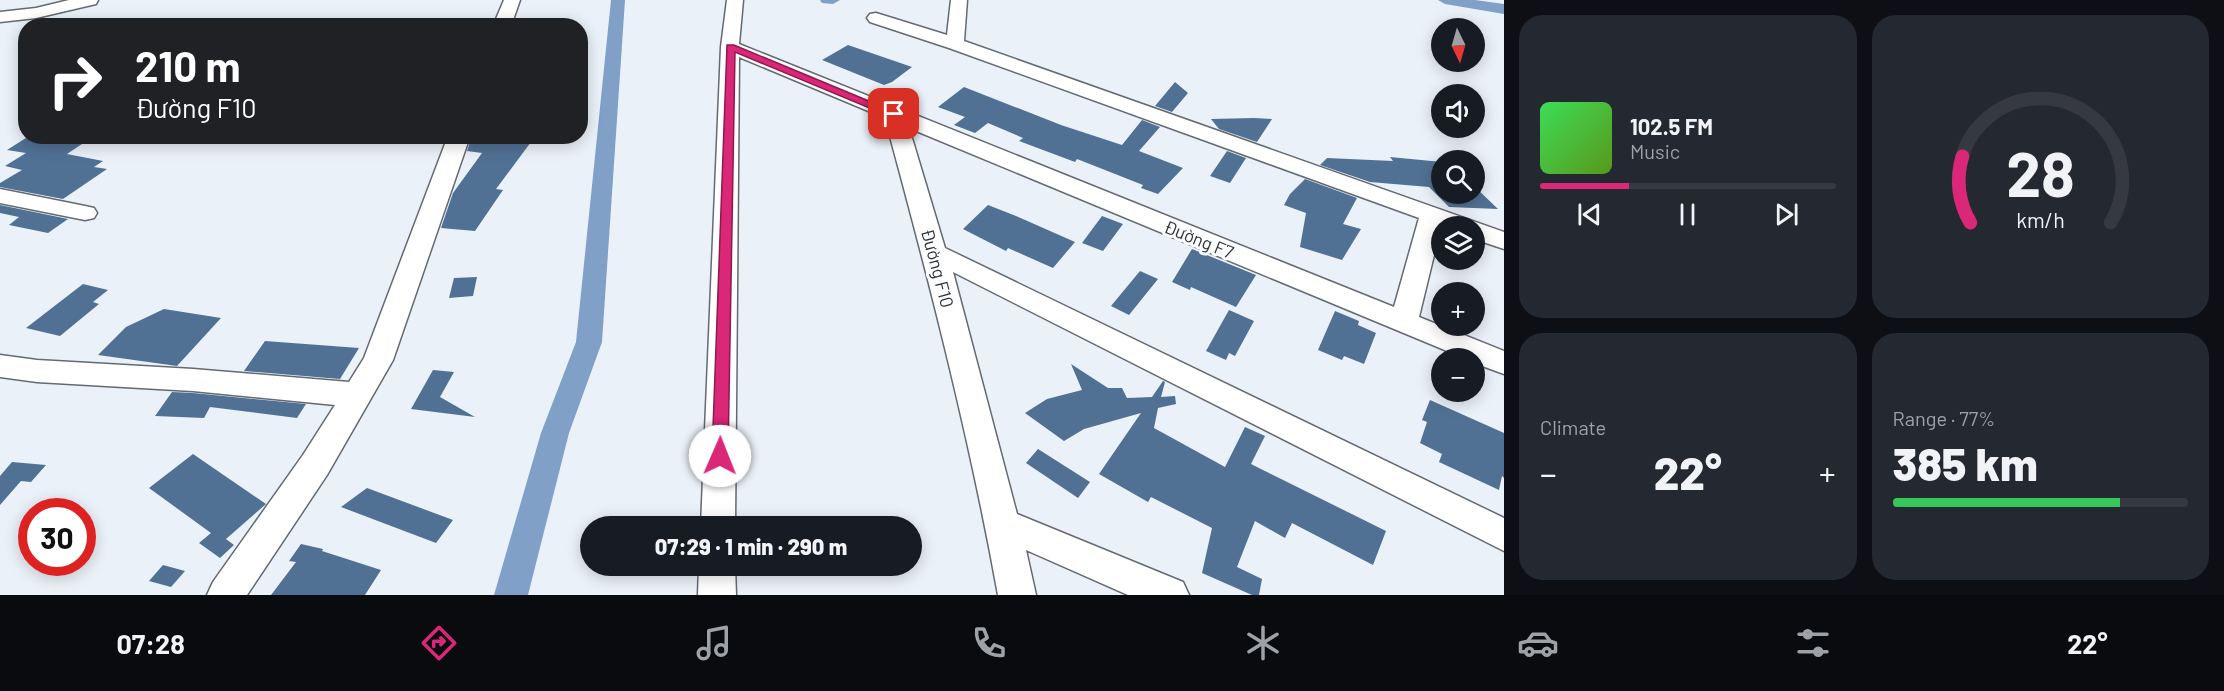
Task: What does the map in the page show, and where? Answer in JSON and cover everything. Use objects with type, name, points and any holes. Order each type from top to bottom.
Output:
[{"type":"street","points":[[505,18],[512,0]]},
{"type":"street","points":[[718,516],[730,47],[735,0]]},
{"type":"street","points":[[955,44],[959,0]]},
{"type":"street","points":[[0,17],[55,9],[86,1]]},
{"type":"street","points":[[876,18],[955,44],[1432,216]]},
{"type":"street","points":[[730,47],[894,114]]},
{"type":"street","name":"Đường F10","points":[[894,114],[936,254],[1003,524],[1017,595]]},
{"type":"street","name":"Đường F7","points":[[894,114],[1504,363]]},
{"type":"street","points":[[226,595],[315,465],[378,360],[456,144]]},
{"type":"street","points":[[0,214],[10,199],[85,213]]},
{"type":"street","points":[[1404,322],[1431,220]]},
{"type":"street","points":[[1485,234],[1504,241]]},
{"type":"street","points":[[936,254],[1504,535]]},
{"type":"street","points":[[0,366],[37,371],[194,380],[357,395]]},
{"type":"street","points":[[1003,524],[1170,595]]},
{"type":"street","points":[[717,576],[717,595]]},
{"type":"building","points":[[848,45],[912,67],[892,82],[884,85],[822,60]]},
{"type":"building","points":[[1175,82],[1188,93],[1172,112],[1155,106]]},
{"type":"building","points":[[964,87],[1061,125],[1122,145],[1142,120],[1160,127],[1139,151],[1183,168],[1158,194],[1141,188],[1143,185],[1077,159],[1075,162],[1019,141],[1023,138],[988,123],[975,133],[954,125],[965,117],[938,107]]},
{"type":"building","points":[[1211,119],[1272,119],[1257,142],[1219,129]]},
{"type":"building","points":[[18,143],[82,144],[67,154],[103,161],[94,167],[107,169],[63,199],[0,187],[0,183],[22,170],[5,166],[26,153],[7,150]]},
{"type":"building","points":[[469,144],[530,144],[496,189],[503,190],[475,231],[441,228],[453,193],[482,153],[467,151]]},
{"type":"building","points":[[1227,151],[1246,158],[1230,183],[1210,176]]},
{"type":"building","points":[[1390,157],[1431,161],[1431,189],[1370,182],[1320,165],[1327,158],[1393,161]]},
{"type":"building","points":[[1305,179],[1357,198],[1343,224],[1361,229],[1342,260],[1300,247],[1306,213],[1284,205],[1290,194]]},
{"type":"building","points":[[1485,197],[1498,209],[1449,207],[1446,204],[1485,204]]},
{"type":"building","points":[[0,205],[68,219],[48,233],[9,225],[19,217],[0,213]]},
{"type":"building","points":[[988,205],[1075,242],[1053,268],[1008,248],[1006,251],[963,229]]},
{"type":"building","points":[[1102,216],[1123,224],[1103,251],[1082,243]]},
{"type":"building","points":[[1192,249],[1256,275],[1236,307],[1191,287],[1190,290],[1172,282]]},
{"type":"building","points":[[1140,271],[1158,279],[1129,315],[1111,306]]},
{"type":"building","points":[[477,277],[473,296],[449,298],[454,278]]},
{"type":"building","points":[[83,284],[108,290],[93,302],[99,304],[60,336],[26,328]]},
{"type":"building","points":[[164,309],[221,318],[177,366],[98,355],[126,327]]},
{"type":"building","points":[[1229,310],[1254,321],[1235,356],[1229,353],[1226,360],[1206,351]]},
{"type":"building","points":[[1335,311],[1359,321],[1358,325],[1376,333],[1364,364],[1344,356],[1342,360],[1318,350]]},
{"type":"building","points":[[265,341],[359,348],[340,379],[244,371]]},
{"type":"building","points":[[1071,364],[1108,388],[1122,388],[1127,398],[1152,397],[1163,381],[1165,382],[1161,397],[1175,396],[1176,404],[1158,408],[1154,428],[1225,467],[1245,427],[1265,436],[1251,464],[1386,531],[1373,565],[1292,523],[1285,538],[1255,521],[1237,567],[1262,579],[1259,595],[1252,595],[1202,573],[1212,528],[1151,497],[1148,502],[1099,474],[1141,413],[1084,429],[1064,441],[1025,413],[1047,399],[1082,390]]},
{"type":"building","points":[[433,370],[454,372],[440,397],[475,417],[411,409]]},
{"type":"building","points":[[172,392],[306,404],[297,418],[210,407],[204,418],[155,416]]},
{"type":"building","points":[[1430,400],[1504,433],[1504,478],[1502,476],[1499,490],[1439,462],[1442,454],[1420,443],[1427,422],[1422,420]]},
{"type":"building","points":[[1038,449],[1090,482],[1078,498],[1026,463]]},
{"type":"building","points":[[193,454],[266,504],[226,539],[234,545],[220,558],[199,543],[211,533],[149,488]]},
{"type":"building","points":[[12,462],[46,465],[31,482],[21,481],[0,505],[0,476]]},
{"type":"building","points":[[367,488],[453,520],[436,543],[341,507]]},
{"type":"building","points":[[301,544],[323,549],[322,551],[381,570],[365,595],[271,595],[296,562],[289,561]]},
{"type":"building","points":[[163,565],[185,571],[171,587],[149,581]]},
{"type":"waterway","points":[[511,595],[555,433],[589,342],[618,0]]},
{"type":"waterway","points":[[827,0],[833,0]]},
{"type":"waterway","points":[[1445,0],[1504,9]]},
{"type":"route","points":[[720,456],[730,47],[894,114]]}]
